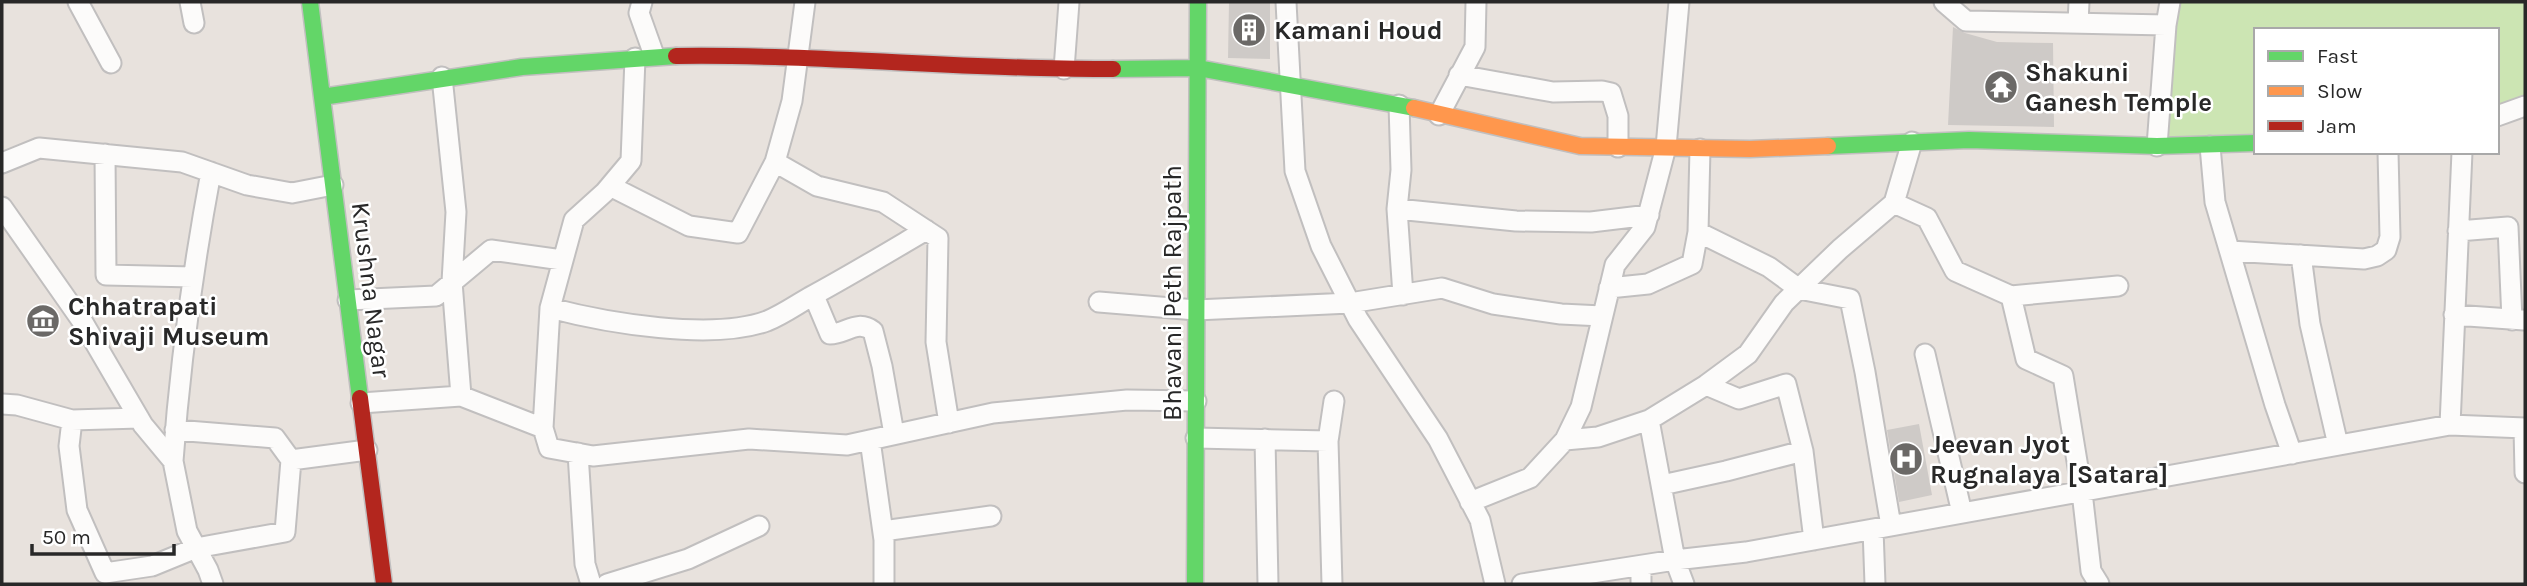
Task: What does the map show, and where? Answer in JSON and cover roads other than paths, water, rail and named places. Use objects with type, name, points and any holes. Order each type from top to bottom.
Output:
[{"type":"street","points":[[78,2],[111,63]]},
{"type":"street","points":[[190,2],[194,23]]},
{"type":"street","name":"Krushna Nagar","points":[[310,2],[384,584]]},
{"type":"street","points":[[642,2],[639,13],[645,57],[631,161],[610,186],[574,220],[550,308],[543,428],[549,447],[593,456],[749,439],[847,444],[993,413],[1127,400],[1196,401]]},
{"type":"street","points":[[610,186],[689,226],[738,233],[775,162],[792,101],[805,2]]},
{"type":"street","points":[[1064,69],[1069,2]]},
{"type":"street","name":"Bhavani Peth Rajpath","points":[[1195,584],[1198,2]]},
{"type":"street","points":[[1286,2],[1295,171],[1321,246],[1358,319],[1438,439],[1480,520],[1495,584]]},
{"type":"street","points":[[1439,115],[1475,47],[1476,2]]},
{"type":"street","points":[[1470,502],[1530,478],[1565,440],[1581,407],[1615,265],[1645,227],[1666,148],[1679,2]]},
{"type":"street","points":[[1944,2],[1966,22],[2166,25]]},
{"type":"street","points":[[2078,23],[2079,2]]},
{"type":"street","points":[[2157,145],[2166,25],[2171,2]]},
{"type":"street","points":[[322,97],[512,67],[645,57],[800,55],[824,59],[1064,69],[1198,68],[1292,83],[1580,146],[1700,149],[1983,140],[2210,146],[2254,143]]},
{"type":"street","points":[[1459,75],[1553,92],[1611,93],[1618,116],[1618,147]]},
{"type":"street","points":[[442,77],[456,212],[452,282],[461,396]]},
{"type":"street","points":[[1399,105],[1401,170],[1397,209],[1403,295]]},
{"type":"street","points":[[2499,115],[2525,106]]},
{"type":"street","points":[[1565,440],[1598,437],[1648,420],[1706,385],[1748,354],[1784,303],[1840,249],[1894,203],[1912,142]]},
{"type":"street","points":[[2210,146],[2216,202],[2274,405],[2292,454]]},
{"type":"street","points":[[2,163],[39,148],[182,162],[247,186],[292,193],[333,186]]},
{"type":"street","points":[[1609,288],[1648,284],[1692,264],[1698,232],[1700,149]]},
{"type":"street","points":[[105,154],[106,275],[193,277]]},
{"type":"street","points":[[2230,251],[2364,259],[2377,256],[2386,250],[2390,237],[2388,154]]},
{"type":"street","points":[[2450,425],[2462,154]]},
{"type":"street","points":[[775,162],[817,186],[883,202],[938,238],[936,342],[950,422]]},
{"type":"street","points":[[211,173],[193,277],[173,461],[187,531],[213,584]]},
{"type":"street","points":[[1894,203],[1927,218],[1955,271],[2011,296],[2118,286]]},
{"type":"street","points":[[2,207],[84,324],[139,418],[173,461]]},
{"type":"street","points":[[1397,209],[1516,221],[1591,222],[1649,215]]},
{"type":"street","points":[[2454,315],[2519,320],[2508,227],[2458,231]]},
{"type":"street","points":[[550,308],[587,318],[713,331],[738,329],[769,320],[926,230]]},
{"type":"street","points":[[1698,232],[1769,267],[1799,289],[1850,299],[1865,372],[1882,528],[1875,584]]},
{"type":"street","points":[[348,300],[436,296],[491,250],[562,260]]},
{"type":"street","points":[[2301,255],[2310,324],[2338,445]]},
{"type":"street","points":[[1099,302],[1196,310],[1350,303],[1441,288],[1493,304],[1561,314],[1602,316]]},
{"type":"street","points":[[814,296],[830,334],[835,335],[855,326],[865,326],[873,331],[894,434]]},
{"type":"street","points":[[2011,296],[2026,359],[2063,376],[2082,492],[2091,571],[2099,584]]},
{"type":"street","points":[[1925,354],[1962,513]]},
{"type":"street","points":[[1706,385],[1739,400],[1786,384],[1803,451],[1814,540]]},
{"type":"street","points":[[361,403],[461,396],[543,428]]},
{"type":"street","points":[[1332,584],[1328,441],[1334,401]]},
{"type":"street","points":[[2,404],[17,405],[72,421],[139,418]]},
{"type":"street","points":[[1648,420],[1675,560],[1684,584]]},
{"type":"street","points":[[72,421],[69,446],[77,510],[105,573],[152,566],[196,548],[285,533],[291,460],[275,439],[175,430]]},
{"type":"street","points":[[1522,584],[1641,575],[1675,560],[1746,552],[2450,425],[2524,428],[2525,472]]},
{"type":"street","points":[[1196,438],[1328,441]]},
{"type":"street","points":[[1265,439],[1268,584]]},
{"type":"street","points":[[870,440],[883,531],[884,584]]},
{"type":"street","points":[[291,460],[367,450]]},
{"type":"street","points":[[1662,485],[1803,451]]},
{"type":"street","points":[[578,453],[585,564],[591,584]]},
{"type":"street","points":[[883,531],[991,516]]},
{"type":"street","points":[[607,584],[688,559],[759,526]]},
{"type":"place","name":"Kamani Houd","points":[[1249,30]]},
{"type":"place","name":"Shakuni Ganesh Temple","points":[[2001,87]]},
{"type":"place","name":"Chhatrapati Shivaji Museum","points":[[43,321]]},
{"type":"place","name":"Jeevan Jyot Rugnalaya [Satara]","points":[[1906,459]]}]
